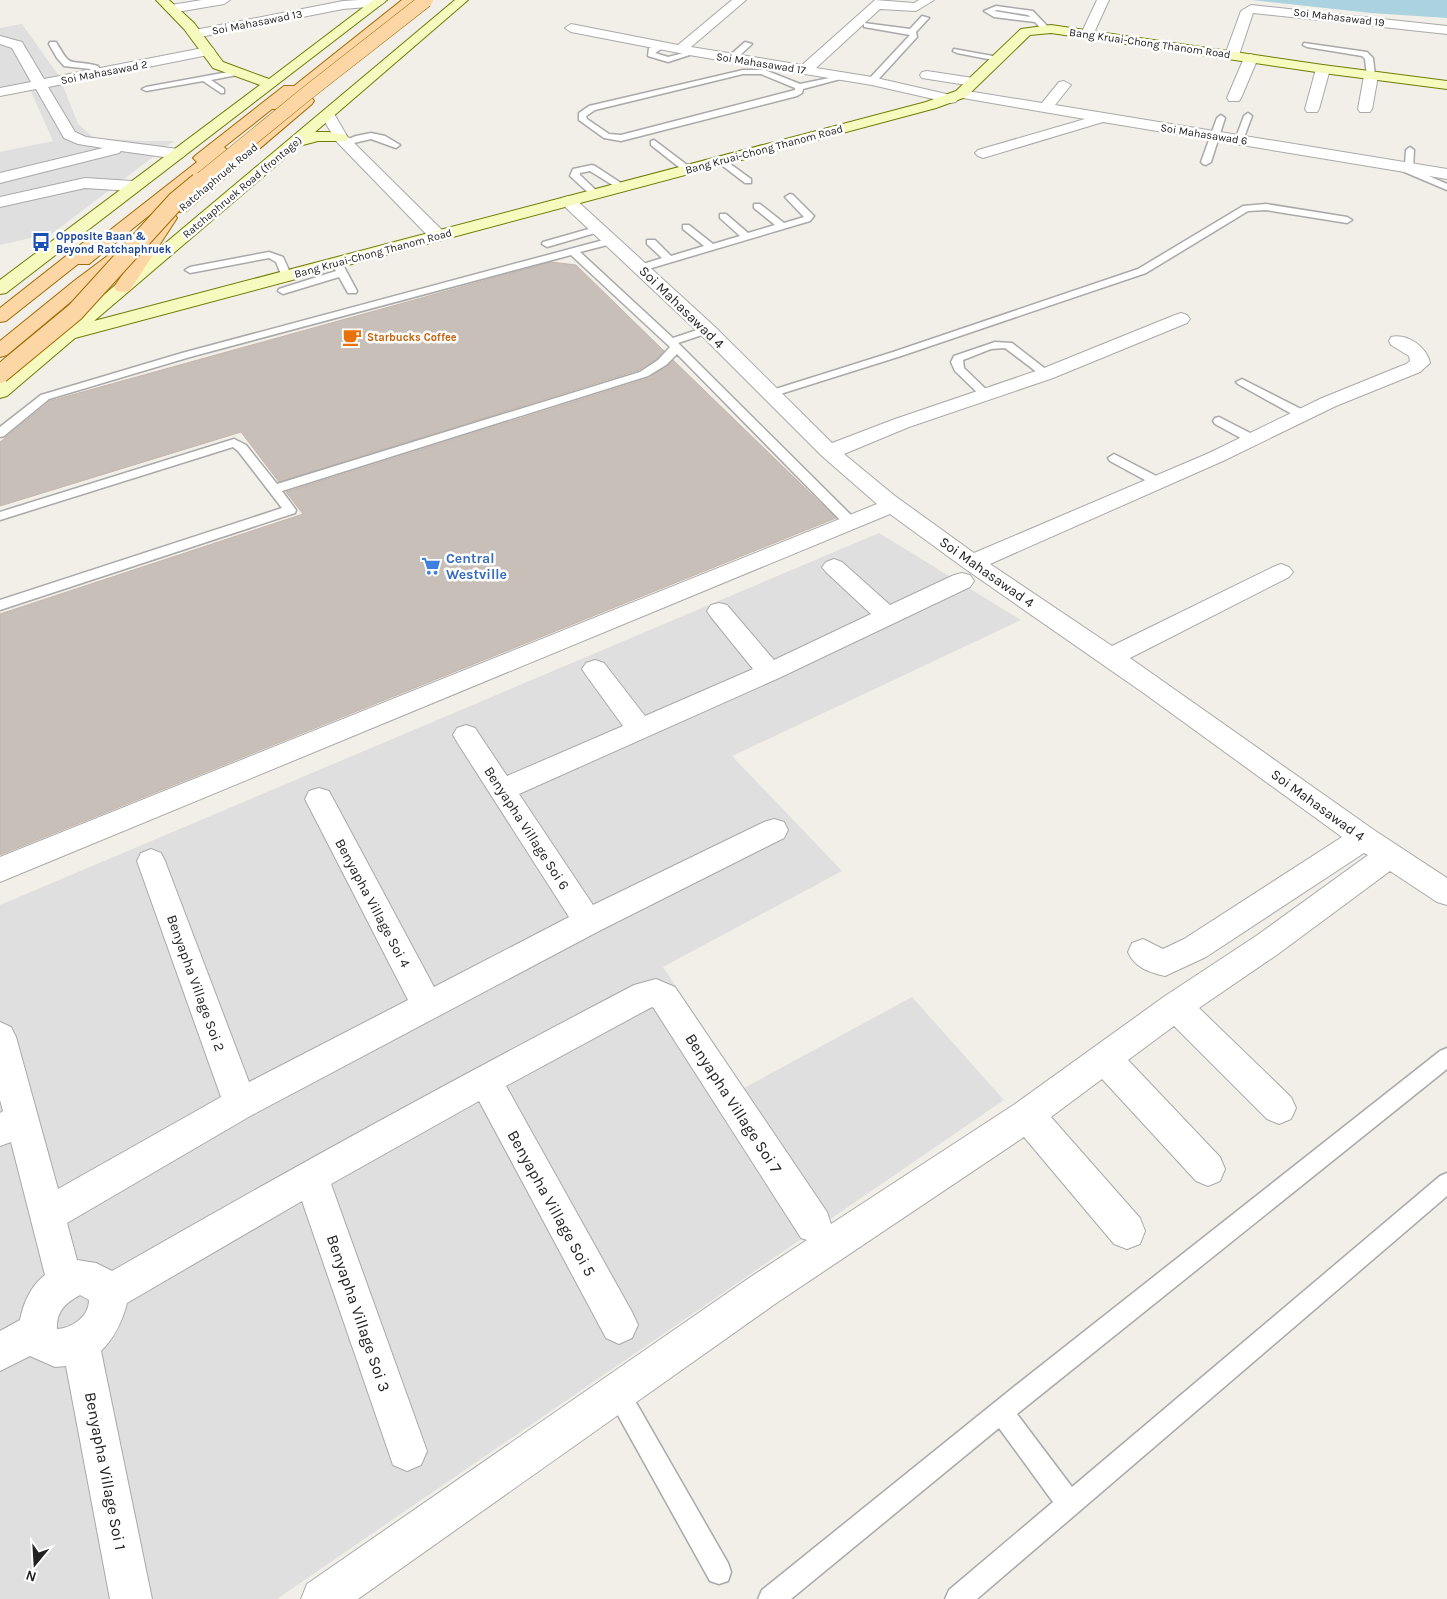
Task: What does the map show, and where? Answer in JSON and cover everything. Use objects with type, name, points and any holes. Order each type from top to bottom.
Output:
[{"type":"main road","name":"Ratchaphruek Road","points":[[0,318],[403,0]]},
{"type":"main road","points":[[0,326],[410,0]]},
{"type":"main road","points":[[0,374],[75,312],[176,201],[306,94],[426,0]]},
{"type":"main road","name":"Ratchaphruek Road","points":[[0,351],[80,286],[169,218],[303,104],[433,0]]},
{"type":"main road","points":[[123,287],[169,218]]},
{"type":"street","points":[[166,4],[224,0]]},
{"type":"street","name":"Ratchaphruek Road (frontage)","points":[[0,392],[462,0]]},
{"type":"street","points":[[681,49],[740,0]]},
{"type":"street","points":[[805,70],[880,2],[916,7],[928,0]]},
{"type":"street","points":[[1087,34],[1103,0]]},
{"type":"street","points":[[0,289],[132,186],[178,154],[380,1]]},
{"type":"street","name":"Soi Mahasawad 13","points":[[194,34],[343,5],[380,1]]},
{"type":"street","points":[[166,4],[194,34],[218,65],[270,84]]},
{"type":"street","name":"Soi Mahasawad 19","points":[[1232,55],[1244,18],[1247,11],[1251,9],[1447,30]]},
{"type":"street","name":"Bang Kruai-Chong Thanom Road","points":[[68,334],[285,284],[340,268],[437,235],[722,161],[956,97],[1026,32],[1042,25],[1087,34],[1323,69],[1447,85]]},
{"type":"street","name":"Soi Mahasawad 17","points":[[571,28],[695,52],[956,97]]},
{"type":"street","points":[[0,40],[17,45],[69,135],[82,141],[178,154]]},
{"type":"street","name":"Soi Mahasawad 2","points":[[0,92],[208,51]]},
{"type":"street","points":[[1234,98],[1251,58]]},
{"type":"street","points":[[1312,109],[1323,69]]},
{"type":"street","points":[[927,75],[974,82]]},
{"type":"street","points":[[1365,109],[1371,76]]},
{"type":"street","points":[[1045,108],[1064,85]]},
{"type":"street","name":"Soi Mahasawad 6","points":[[956,97],[1045,108],[1447,174]]},
{"type":"street","points":[[328,115],[343,140],[437,235]]},
{"type":"street","points":[[983,153],[1104,118]]},
{"type":"street","points":[[296,142],[314,136],[329,135],[343,140]]},
{"type":"street","points":[[0,178],[91,157],[125,147]]},
{"type":"street","points":[[0,202],[85,183],[132,186]]},
{"type":"street","name":"Soi Mahasawad 4","points":[[568,201],[707,330],[829,452],[894,505],[967,572],[1111,658],[1364,838],[1447,893]]},
{"type":"street","points":[[829,452],[902,423],[987,396],[1046,374],[1181,320]]},
{"type":"street","points":[[502,790],[770,672],[888,617],[967,572],[1303,415],[1413,368],[1420,363],[1420,357],[1416,352],[1398,341]]},
{"type":"street","points":[[0,870],[894,505]]},
{"type":"street","points":[[834,567],[888,617]]},
{"type":"street","points":[[1111,658],[1281,572]]},
{"type":"street","points":[[719,611],[770,672]]},
{"type":"street","points":[[595,669],[640,729]]},
{"type":"street","name":"Benyapha Village Soi 6","points":[[466,735],[588,922]]},
{"type":"street","name":"Benyapha Village Soi 4","points":[[319,799],[428,1006]]},
{"type":"street","points":[[48,1214],[240,1104],[588,922],[774,830]]},
{"type":"street","points":[[1143,952],[1154,960],[1164,963],[1195,948],[1364,838]]},
{"type":"street","points":[[322,1599],[795,1269],[1026,1115],[1176,1006],[1267,945],[1390,855]]},
{"type":"street","name":"Benyapha Village Soi 2","points":[[151,861],[240,1104]]},
{"type":"street","name":"Benyapha Village Soi 7","points":[[485,1080],[645,995],[656,993],[664,997],[814,1225]]},
{"type":"street","points":[[1176,1006],[1279,1108]]},
{"type":"street","points":[[0,1037],[11,1125],[48,1214],[65,1282]]},
{"type":"street","points":[[1104,1058],[1208,1169]]},
{"type":"street","points":[[108,1294],[311,1176],[485,1080]]},
{"type":"street","name":"Benyapha Village Soi 5","points":[[485,1080],[619,1325]]},
{"type":"street","points":[[1026,1115],[1127,1231]]},
{"type":"street","name":"Benyapha Village Soi 3","points":[[311,1176],[406,1451]]},
{"type":"street","points":[[79,1277],[92,1278],[102,1283],[108,1294],[108,1307],[103,1321],[94,1334],[81,1344],[66,1348],[53,1348],[43,1342],[38,1331],[38,1318],[43,1304],[52,1292],[65,1282],[79,1277]]},
{"type":"street","points":[[0,1352],[38,1331]]},
{"type":"street","name":"Benyapha Village Soi 1","points":[[81,1344],[131,1599]]},
{"type":"lane","points":[[996,8],[1023,11],[1034,14],[1042,25],[994,15],[988,11],[996,8]]},
{"type":"lane","points":[[912,32],[925,18]]},
{"type":"lane","points":[[867,25],[912,32]]},
{"type":"lane","points":[[872,81],[913,38],[912,32]]},
{"type":"lane","points":[[53,44],[64,63],[71,66],[91,66],[95,68],[97,73]]},
{"type":"lane","points":[[732,58],[748,44]]},
{"type":"lane","points":[[1307,45],[1364,54],[1369,58],[1371,76]]},
{"type":"lane","points":[[662,46],[652,50],[651,54],[668,60],[695,52]]},
{"type":"lane","points":[[958,52],[998,59]]},
{"type":"lane","points":[[146,89],[239,72]]},
{"type":"lane","points":[[800,87],[799,91],[794,94],[621,138],[607,136],[583,120],[582,115],[592,108],[744,72],[762,72],[800,87],[844,77]]},
{"type":"lane","points":[[205,79],[221,91]]},
{"type":"lane","points":[[1239,140],[1248,116]]},
{"type":"lane","points":[[1206,162],[1221,118]]},
{"type":"lane","points":[[343,140],[365,135],[380,136],[396,145]]},
{"type":"lane","points":[[654,143],[688,170]]},
{"type":"lane","points":[[1410,150],[1404,167],[1447,186]]},
{"type":"lane","points":[[722,161],[748,181]]},
{"type":"lane","points":[[595,194],[575,176],[576,171],[592,168],[622,187]]},
{"type":"lane","points":[[641,268],[807,219],[809,216],[790,197]]},
{"type":"lane","points":[[758,206],[783,227]]},
{"type":"lane","points":[[770,394],[897,354],[1142,271],[1246,208],[1266,207],[1347,220]]},
{"type":"lane","points":[[724,216],[747,237]]},
{"type":"lane","points":[[686,227],[712,248]]},
{"type":"lane","points":[[547,244],[605,235]]},
{"type":"lane","points":[[0,433],[45,397],[186,356],[573,251],[605,235]]},
{"type":"lane","points":[[651,242],[670,260]]},
{"type":"lane","points":[[573,251],[674,345],[851,522]]},
{"type":"lane","points":[[190,270],[276,255],[280,259],[285,284]]},
{"type":"lane","points":[[340,268],[352,291]]},
{"type":"lane","points":[[274,489],[644,374],[664,363],[674,345],[707,330]]},
{"type":"lane","points":[[987,396],[959,369],[958,358],[992,345],[1008,345],[1046,374]]},
{"type":"lane","points":[[1242,382],[1303,415]]},
{"type":"lane","points":[[1220,421],[1252,440]]},
{"type":"lane","points":[[0,516],[234,443],[242,448],[290,510],[0,604]]},
{"type":"lane","points":[[1114,458],[1158,482]]},
{"type":"lane","points":[[771,1599],[949,1452],[1447,1056]]},
{"type":"lane","points":[[958,1599],[1447,1183]]},
{"type":"lane","points":[[618,1393],[719,1572]]},
{"type":"lane","points":[[1001,1412],[1069,1503]]},
{"type":"shaded area","points":[[22,24],[59,76],[78,124],[94,138],[174,141],[53,233],[0,245],[0,152],[53,141],[28,85],[0,90],[0,28]]},
{"type":"shaded area","points":[[879,533],[1021,620],[732,756],[842,871],[663,967],[744,1088],[912,997],[1004,1100],[277,1599],[0,1599],[0,905]]},
{"type":"water","points":[[1252,0],[1447,0],[1447,18],[1371,13]]},
{"type":"building","points":[[551,262],[576,265],[664,351],[657,359],[639,370],[279,482],[241,432],[0,506],[0,442],[50,401]]},
{"type":"building","name":"Central Westville","points":[[673,360],[836,518],[0,855],[0,614],[303,514],[286,492],[649,378]]},
{"type":"place","name":"Opposite Baan & Beyond Ratchaphruek","points":[[41,242]]},
{"type":"place","name":"Starbucks Coffee","points":[[352,337]]},
{"type":"place","name":"Central Westville","points":[[431,566]]}]
